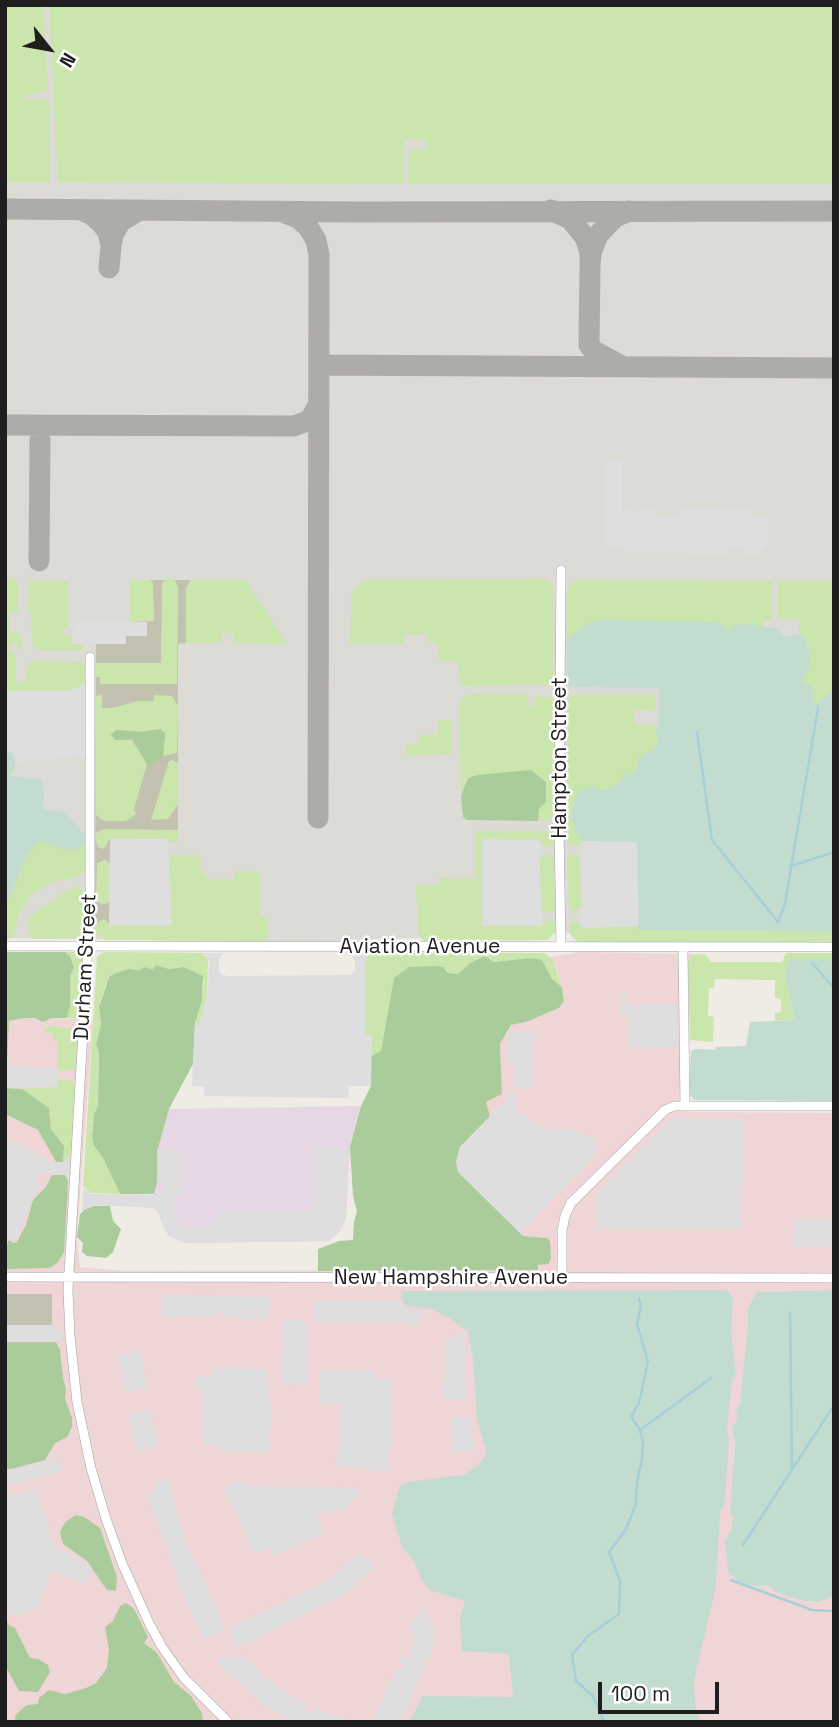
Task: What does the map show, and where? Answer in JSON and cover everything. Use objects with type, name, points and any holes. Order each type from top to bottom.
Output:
[{"type":"street","name":"Hampton Street","points":[[561,570],[561,946]]},
{"type":"street","name":"Durham Street","points":[[90,657],[89,946],[68,1277],[70,1336],[78,1402],[91,1468],[106,1519],[137,1598],[162,1647],[184,1678],[215,1718],[228,1722]]},
{"type":"street","name":"Aviation Avenue","points":[[5,946],[834,947]]},
{"type":"street","points":[[683,947],[685,1106]]},
{"type":"street","points":[[562,1277],[562,1231],[571,1203],[658,1116],[674,1106],[834,1106]]},
{"type":"street","name":"New Hampshire Avenue","points":[[5,1277],[834,1279]]},
{"type":"shaded area","points":[[5,5],[834,5],[834,931],[639,930],[307,942],[6,938]]},
{"type":"shaded area","points":[[605,460],[622,460],[622,515],[625,515],[625,509],[636,509],[637,516],[642,515],[642,509],[654,509],[654,516],[678,516],[678,509],[752,510],[752,516],[767,516],[767,547],[762,547],[762,554],[744,554],[743,547],[728,547],[728,554],[625,553],[625,546],[605,546]]},
{"type":"shaded area","points":[[130,580],[191,580],[186,588],[186,643],[178,644],[178,842],[168,842],[172,926],[95,925],[96,644],[126,644],[126,636],[147,622],[130,621]]},
{"type":"shaded area","points":[[74,622],[147,622],[147,636],[126,636],[126,644],[72,644]]},
{"type":"shaded area","points":[[86,683],[86,756],[15,762],[14,754],[8,748],[5,727],[5,691],[72,690]]},
{"type":"shaded area","points":[[110,838],[168,839],[172,926],[109,925]]},
{"type":"shaded area","points":[[482,839],[539,840],[542,926],[482,926]]},
{"type":"shaded area","points":[[581,841],[637,842],[638,926],[581,928]]},
{"type":"shaded area","points":[[580,952],[694,954],[688,961],[689,1112],[834,1113],[834,1290],[756,1292],[748,1308],[740,1403],[732,1428],[735,1441],[733,1518],[725,1541],[728,1572],[742,1585],[770,1586],[775,1592],[804,1601],[820,1602],[834,1596],[834,1722],[5,1722],[5,1114],[38,1130],[56,1162],[64,1146],[51,1129],[49,1108],[22,1089],[5,1088],[8,1021],[24,1018],[35,1018],[43,1022],[52,1018],[93,1020],[77,1237],[80,1267],[124,1271],[538,1270],[547,1238],[523,1236],[458,1172],[456,1161],[459,1147],[490,1116],[486,1102],[502,1094],[500,1044],[512,1025],[559,1008],[564,997],[556,967],[550,957]]},
{"type":"shaded area","points":[[204,953],[224,953],[219,959],[219,969],[221,974],[228,976],[351,975],[355,971],[355,961],[350,953],[369,953],[365,961],[365,1034],[372,1035],[371,1086],[349,1086],[348,1098],[204,1096],[204,1087],[192,1086],[195,1023],[200,1023],[208,990],[209,960]]},
{"type":"shaded area","points":[[622,993],[626,993],[626,1004],[677,1004],[678,1048],[628,1048],[629,1015],[622,1015]]},
{"type":"shaded area","points":[[508,1032],[536,1033],[533,1087],[514,1088],[515,1065],[507,1065]]},
{"type":"shaded area","points":[[5,1060],[12,1060],[12,1067],[57,1068],[58,1087],[5,1088]]},
{"type":"shaded area","points":[[508,1091],[514,1091],[517,1109],[539,1127],[574,1130],[581,1135],[596,1138],[596,1155],[520,1232],[458,1172],[457,1161],[460,1147],[507,1100]]},
{"type":"shaded area","points":[[361,1106],[350,1147],[346,1219],[340,1231],[329,1241],[184,1243],[169,1236],[163,1227],[154,1208],[154,1194],[157,1183],[157,1152],[169,1109]]},
{"type":"shaded area","points":[[672,1118],[743,1119],[742,1229],[596,1230],[597,1191]]},
{"type":"shaded area","points":[[5,1137],[56,1163],[70,1159],[69,1179],[65,1175],[45,1172],[37,1176],[35,1182],[40,1185],[15,1240],[9,1238],[5,1248]]},
{"type":"shaded area","points":[[313,1147],[347,1147],[346,1219],[340,1231],[329,1241],[184,1243],[169,1236],[154,1208],[97,1205],[82,1211],[83,1188],[91,1194],[162,1193],[165,1183],[158,1182],[158,1152],[173,1149],[173,1152],[181,1152],[182,1196],[173,1196],[173,1214],[178,1223],[186,1228],[210,1227],[217,1220],[219,1211],[312,1211]]},
{"type":"shaded area","points":[[794,1219],[834,1219],[834,1247],[794,1247]]},
{"type":"shaded area","points":[[5,1294],[52,1294],[52,1325],[5,1325]]},
{"type":"shaded area","points":[[162,1295],[269,1297],[268,1319],[225,1318],[223,1311],[218,1312],[217,1317],[162,1316]]},
{"type":"shaded area","points":[[313,1300],[402,1300],[403,1307],[424,1311],[417,1327],[397,1321],[316,1321]]},
{"type":"shaded area","points":[[284,1319],[307,1321],[308,1385],[282,1384]]},
{"type":"shaded area","points":[[5,1325],[52,1325],[63,1333],[62,1341],[5,1341]]},
{"type":"shaded area","points":[[466,1331],[466,1400],[444,1399],[445,1339]]},
{"type":"shaded area","points":[[140,1350],[147,1389],[126,1393],[118,1355]]},
{"type":"shaded area","points":[[213,1368],[267,1369],[267,1385],[272,1404],[269,1452],[230,1453],[212,1446],[203,1446],[204,1390],[195,1389],[195,1376],[213,1376]]},
{"type":"shaded area","points":[[374,1370],[374,1379],[392,1379],[392,1449],[387,1450],[390,1472],[335,1466],[340,1450],[339,1405],[319,1403],[319,1371]]},
{"type":"shaded area","points":[[150,1408],[158,1447],[137,1451],[129,1415]]},
{"type":"shaded area","points":[[452,1417],[472,1417],[473,1452],[451,1452]]},
{"type":"shaded area","points":[[53,1459],[65,1470],[5,1487],[5,1472]]},
{"type":"shaded area","points":[[168,1479],[185,1541],[226,1630],[204,1639],[183,1596],[148,1495],[153,1493],[159,1480]]},
{"type":"shaded area","points":[[237,1481],[251,1486],[358,1488],[357,1498],[348,1506],[348,1511],[317,1515],[324,1533],[274,1556],[270,1548],[254,1555],[224,1488]]},
{"type":"shaded area","points":[[37,1488],[53,1545],[81,1560],[93,1570],[86,1585],[51,1571],[37,1608],[12,1617],[5,1605],[5,1496]]},
{"type":"shaded area","points":[[357,1554],[376,1565],[346,1594],[236,1648],[230,1627],[326,1582]]},
{"type":"shaded area","points":[[423,1608],[432,1620],[426,1623],[427,1625],[433,1623],[434,1627],[432,1650],[426,1662],[419,1660],[425,1665],[400,1722],[373,1722],[397,1668],[402,1670],[405,1666],[398,1661],[400,1656],[408,1659],[414,1645],[414,1636],[408,1630]]},
{"type":"shaded area","points":[[239,1653],[263,1674],[259,1680],[262,1682],[266,1677],[278,1688],[307,1704],[304,1710],[312,1714],[315,1708],[352,1722],[292,1722],[273,1711],[259,1701],[262,1694],[257,1699],[216,1662]]},
{"type":"green space","points":[[5,5],[43,5],[48,90],[25,96],[24,99],[46,99],[49,103],[50,182],[5,182]]},
{"type":"green space","points":[[49,5],[834,5],[834,184],[408,184],[409,150],[425,149],[427,145],[426,140],[406,139],[403,144],[404,184],[58,182]]},
{"type":"green space","points":[[5,578],[14,578],[19,589],[18,612],[9,613],[10,632],[20,633],[22,649],[17,649],[16,643],[11,644],[9,649],[11,653],[16,653],[15,679],[18,683],[26,680],[27,667],[33,661],[80,662],[85,666],[84,686],[72,690],[5,691]]},
{"type":"green space","points":[[166,579],[174,579],[178,587],[177,684],[100,684],[100,677],[95,677],[95,663],[161,663],[162,584]]},
{"type":"green space","points":[[544,579],[552,584],[554,592],[553,684],[464,686],[460,681],[458,661],[439,661],[437,642],[428,642],[428,634],[403,634],[403,644],[350,644],[352,592],[364,580]]},
{"type":"green space","points":[[130,580],[150,580],[153,583],[154,621],[130,621]]},
{"type":"green space","points":[[191,580],[245,580],[287,644],[234,643],[233,633],[222,633],[222,642],[186,643],[186,588]]},
{"type":"green space","points":[[577,580],[772,581],[772,621],[764,621],[764,627],[744,624],[729,631],[592,622],[567,640],[567,592],[570,585]]},
{"type":"green space","points":[[29,581],[68,581],[67,628],[64,628],[64,635],[72,636],[72,643],[82,644],[83,650],[37,650],[33,647],[31,614],[28,612]]},
{"type":"green space","points":[[778,581],[834,581],[834,690],[813,707],[812,684],[806,685],[803,680],[809,668],[809,648],[804,635],[799,635],[799,619],[777,619]]},
{"type":"green space","points":[[599,620],[717,622],[729,631],[731,627],[744,624],[779,629],[782,637],[804,634],[810,657],[809,668],[803,680],[806,685],[812,684],[813,706],[834,690],[834,931],[639,930],[637,842],[581,841],[572,819],[578,792],[591,786],[604,791],[619,784],[623,776],[636,771],[641,756],[656,748],[658,743],[656,729],[659,690],[570,687],[567,682],[567,640],[582,627]]},
{"type":"green space","points":[[102,694],[102,708],[113,708],[137,701],[154,701],[154,695],[172,696],[178,706],[177,753],[163,756],[165,733],[160,729],[142,732],[116,730],[111,735],[116,740],[132,740],[147,764],[134,809],[136,814],[126,821],[104,821],[96,815],[96,696]]},
{"type":"green space","points":[[471,694],[528,695],[529,706],[535,707],[536,696],[552,698],[553,815],[550,820],[538,821],[539,809],[543,806],[477,775],[468,777],[461,796],[459,706],[463,698]]},
{"type":"green space","points":[[574,695],[656,695],[655,710],[634,710],[634,725],[654,725],[658,743],[656,748],[638,761],[636,771],[619,784],[574,801],[572,819],[581,841],[574,847],[567,842],[567,703]]},
{"type":"green space","points":[[438,720],[452,721],[452,754],[406,755],[406,745],[419,744],[420,735],[438,735]]},
{"type":"green space","points":[[160,729],[165,733],[163,756],[151,766],[147,764],[133,739],[116,740],[111,735],[116,730],[142,732]]},
{"type":"green space","points":[[5,750],[14,754],[15,764],[11,776],[41,780],[44,790],[43,809],[64,812],[86,836],[86,842],[76,850],[62,849],[45,841],[35,844],[25,858],[7,905],[5,938]]},
{"type":"green space","points":[[169,761],[178,763],[178,805],[168,819],[151,820]]},
{"type":"green space","points":[[531,770],[546,782],[546,802],[539,809],[538,821],[467,820],[463,817],[461,796],[468,778]]},
{"type":"green space","points":[[105,829],[178,830],[178,842],[168,842],[168,839],[110,838],[104,849],[98,847],[95,836],[97,832]]},
{"type":"green space","points":[[476,831],[537,831],[553,834],[553,845],[550,847],[544,846],[539,840],[482,840],[482,925],[541,926],[550,920],[555,923],[555,932],[548,940],[424,941],[418,933],[416,885],[439,885],[439,878],[475,879]]},
{"type":"green space","points":[[45,841],[62,849],[76,850],[86,842],[85,869],[80,876],[52,882],[31,895],[19,914],[14,936],[6,940],[7,905],[25,858],[35,844]]},
{"type":"green space","points":[[546,854],[553,856],[554,864],[555,910],[549,913],[540,909],[540,859]]},
{"type":"green space","points":[[169,855],[201,856],[200,870],[211,880],[234,879],[235,871],[260,872],[260,916],[267,917],[268,938],[263,941],[105,940],[98,936],[95,924],[104,919],[110,925],[172,926]]},
{"type":"green space","points":[[570,855],[577,855],[580,862],[581,907],[574,913],[569,908],[567,859]]},
{"type":"green space","points":[[106,860],[110,864],[111,898],[108,903],[103,904],[96,902],[97,863]]},
{"type":"green space","points":[[79,887],[86,895],[86,930],[81,938],[35,939],[29,935],[28,921],[36,911],[68,890]]},
{"type":"green space","points":[[571,921],[579,923],[581,928],[638,926],[640,930],[834,931],[834,942],[578,942],[569,931]]},
{"type":"green space","points":[[5,952],[65,952],[70,956],[74,968],[70,976],[70,1006],[67,1018],[52,1018],[43,1022],[35,1018],[9,1021],[7,1060]]},
{"type":"green space","points":[[65,952],[77,952],[83,958],[80,1017],[77,1019],[67,1018],[70,1006],[70,976],[74,968],[70,956]]},
{"type":"green space","points":[[108,952],[203,953],[208,960],[207,995],[200,1023],[195,1023],[202,1001],[203,976],[184,967],[169,969],[156,965],[153,969],[129,969],[109,977],[105,986],[99,1007],[101,1025],[96,1045],[99,1052],[98,1106],[94,1114],[92,1137],[94,1146],[103,1158],[120,1194],[91,1193],[83,1186],[97,957]]},
{"type":"green space","points":[[369,953],[545,953],[553,960],[562,987],[552,979],[542,961],[531,958],[494,962],[491,959],[477,960],[458,974],[448,973],[446,969],[394,978],[381,1051],[371,1056],[372,1035],[365,1035],[365,961]]},
{"type":"green space","points":[[786,953],[834,953],[834,959],[789,960],[789,996],[794,1020],[775,1020],[775,1013],[781,1012],[781,999],[775,998],[775,980],[715,979],[714,988],[709,988],[708,1016],[714,1017],[713,1042],[690,1040],[688,961],[692,955],[705,954],[711,962],[782,962]]},
{"type":"green space","points":[[485,956],[494,962],[531,958],[542,960],[552,979],[562,987],[564,1001],[559,1008],[526,1022],[511,1025],[500,1044],[502,1094],[486,1102],[490,1116],[460,1147],[456,1161],[458,1172],[523,1236],[547,1238],[550,1241],[551,1259],[548,1264],[538,1265],[538,1270],[318,1271],[318,1249],[339,1241],[353,1240],[357,1211],[353,1196],[350,1147],[361,1106],[371,1086],[371,1056],[381,1051],[394,978],[409,967],[437,966],[443,967],[448,973],[458,974],[470,963]]},
{"type":"green space","points":[[789,959],[834,959],[834,1101],[694,1100],[689,1094],[691,1051],[746,1046],[750,1022],[794,1020],[785,974]]},
{"type":"green space","points":[[156,965],[169,969],[184,967],[203,976],[202,1001],[195,1023],[193,1064],[169,1109],[157,1152],[157,1183],[154,1194],[120,1194],[103,1158],[94,1146],[92,1137],[94,1114],[98,1106],[99,1052],[96,1045],[101,1025],[99,1007],[109,977],[129,969],[153,969]]},
{"type":"green space","points":[[46,1026],[79,1029],[75,1070],[58,1071],[57,1041],[53,1041],[53,1033],[43,1033]]},
{"type":"green space","points":[[58,1080],[72,1080],[76,1087],[72,1154],[64,1162],[64,1146],[51,1129],[49,1108],[21,1089],[58,1087]]},
{"type":"green space","points":[[5,1088],[22,1089],[49,1108],[51,1129],[64,1146],[63,1162],[56,1162],[38,1130],[5,1114]]},
{"type":"green space","points":[[52,1175],[65,1175],[68,1181],[64,1252],[50,1268],[6,1269],[5,1250],[9,1240],[17,1242],[26,1225],[33,1200],[46,1187]]},
{"type":"green space","points":[[110,1206],[113,1221],[121,1229],[113,1252],[106,1258],[87,1256],[82,1252],[83,1243],[77,1237],[80,1214],[86,1208]]},
{"type":"green space","points":[[834,1290],[834,1596],[819,1602],[804,1601],[775,1592],[770,1586],[742,1585],[728,1572],[725,1541],[733,1518],[730,1511],[735,1441],[732,1428],[740,1403],[748,1308],[756,1292]]},
{"type":"green space","points":[[401,1291],[729,1292],[733,1300],[731,1332],[736,1376],[732,1380],[727,1427],[729,1439],[725,1502],[720,1513],[716,1586],[694,1680],[695,1704],[701,1722],[409,1722],[423,1696],[513,1697],[509,1654],[462,1651],[460,1619],[465,1601],[430,1590],[423,1582],[414,1561],[402,1547],[392,1513],[400,1486],[408,1482],[463,1475],[478,1466],[487,1454],[477,1419],[473,1359],[468,1331],[430,1309],[406,1305]]},
{"type":"green space","points":[[5,1342],[56,1342],[60,1350],[65,1399],[72,1418],[72,1427],[67,1437],[55,1443],[45,1460],[11,1469],[5,1469]]},
{"type":"green space","points":[[76,1515],[100,1528],[117,1577],[116,1591],[107,1590],[87,1561],[63,1544],[60,1532],[65,1522]]},
{"type":"green space","points":[[126,1603],[134,1609],[148,1637],[144,1643],[157,1653],[174,1682],[191,1696],[202,1713],[203,1722],[16,1722],[15,1716],[21,1710],[27,1705],[38,1704],[39,1698],[49,1690],[65,1694],[96,1683],[107,1668],[109,1649],[105,1627],[113,1621],[120,1606]]},
{"type":"green space","points":[[5,1619],[15,1628],[30,1658],[48,1665],[50,1672],[38,1692],[19,1691],[5,1665]]},
{"type":"waterway","points":[[697,732],[712,840],[778,922],[785,904],[818,708]]},
{"type":"waterway","points":[[791,866],[834,852]]},
{"type":"waterway","points":[[812,963],[834,988]]},
{"type":"waterway","points":[[604,1722],[593,1696],[576,1681],[572,1655],[588,1636],[619,1614],[620,1581],[609,1552],[626,1529],[636,1504],[642,1459],[643,1441],[639,1428],[631,1417],[639,1403],[648,1362],[637,1324],[641,1306],[639,1299]]},
{"type":"waterway","points":[[790,1313],[792,1470]]},
{"type":"waterway","points":[[640,1430],[711,1378]]},
{"type":"waterway","points":[[743,1545],[834,1405]]},
{"type":"waterway","points":[[731,1580],[812,1610],[834,1611]]},
{"type":"taxiway","points":[[5,209],[360,212],[834,211]]},
{"type":"taxiway","points":[[81,210],[102,224],[108,232],[111,246],[120,222],[139,210]]},
{"type":"taxiway","points":[[551,210],[570,219],[585,237],[590,252],[590,266],[591,253],[598,235],[615,217],[629,211]]},
{"type":"taxiway","points":[[282,212],[298,218],[308,227],[316,240],[319,255],[318,818]]},
{"type":"taxiway","points":[[109,268],[111,246]]},
{"type":"taxiway","points":[[590,266],[589,345],[594,351],[620,365]]},
{"type":"taxiway","points":[[320,365],[834,368]]},
{"type":"taxiway","points":[[5,425],[294,426],[310,420],[319,404]]},
{"type":"taxiway","points":[[39,561],[40,439]]}]
